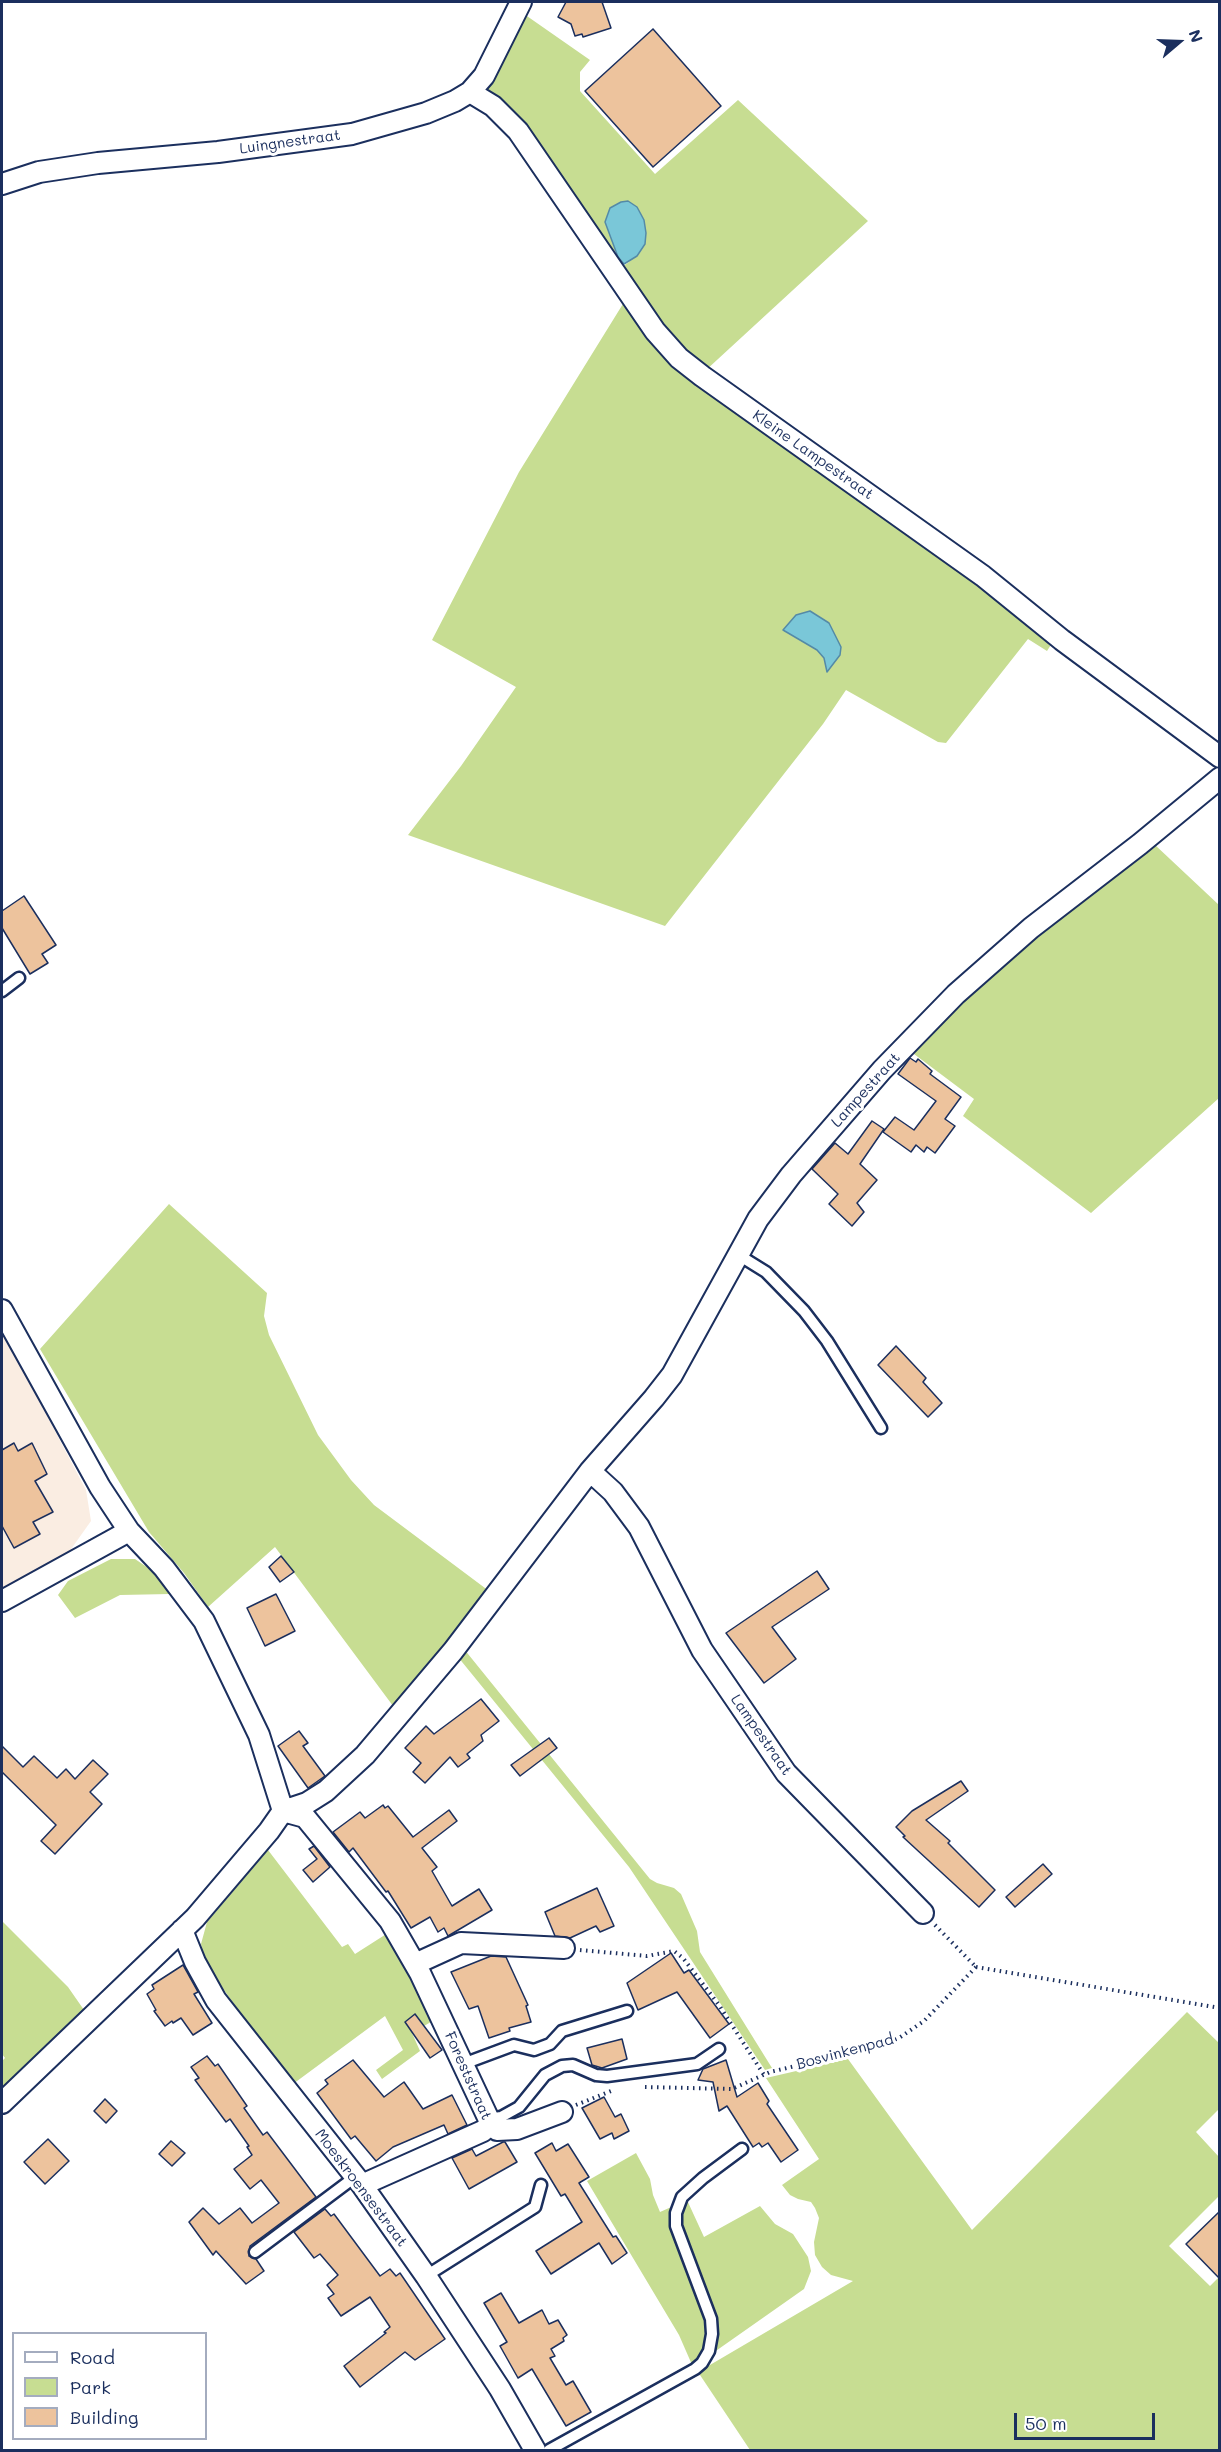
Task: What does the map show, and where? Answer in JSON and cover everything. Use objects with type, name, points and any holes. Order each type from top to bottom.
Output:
[{"type":"street","name":"Luingnestraat","points":[[2,184],[39,172],[98,163],[241,150],[352,134],[426,113],[470,92],[484,76],[521,2]]},
{"type":"street","name":"Kleine Lampestraat","points":[[470,92],[493,106],[518,131],[655,331],[679,358],[983,576],[1062,640],[1220,758]]},
{"type":"street","name":"Lampestraat","points":[[283,1811],[317,1797],[365,1755],[453,1651],[590,1471],[672,1375],[737,1254],[758,1220],[791,1174],[882,1070],[956,994],[1031,928],[1140,844],[1220,778]]},
{"type":"street","points":[[2,1310],[100,1487],[129,1531],[164,1568],[204,1621],[259,1735],[283,1811],[237,1870],[182,1930],[2,2103]]},
{"type":"street","name":"Lampestraat","points":[[590,1471],[613,1492],[639,1527],[702,1650],[786,1773],[923,1913]]},
{"type":"street","points":[[2,1601],[129,1531]]},
{"type":"street","name":"Foreststraat","points":[[283,1811],[305,1817],[390,1921],[415,1964],[490,2121],[483,2131],[359,2181]]},
{"type":"street","name":"Moeskroensestraat","points":[[182,1930],[195,1962],[216,2000],[359,2181],[489,2371],[536,2451]]},
{"type":"street","points":[[415,1964],[460,1943],[564,1948]]},
{"type":"street","points":[[490,2121],[497,2130],[517,2129],[562,2112]]},
{"type":"lane","points":[[2,991],[19,978]]},
{"type":"lane","points":[[737,1254],[766,1272],[804,1311],[827,1341],[881,1428]]},
{"type":"lane","points":[[463,2064],[514,2045],[534,2050],[550,2044],[562,2031],[627,2011]]},
{"type":"lane","points":[[490,2121],[519,2107],[545,2075],[562,2066],[573,2065],[596,2075],[607,2076],[697,2064],[719,2049]]},
{"type":"lane","points":[[549,2451],[685,2375],[702,2363],[709,2351],[712,2334],[711,2319],[676,2226],[676,2213],[682,2197],[703,2178],[742,2150]]},
{"type":"lane","points":[[255,2252],[359,2181]]},
{"type":"lane","points":[[426,2276],[535,2207],[541,2186]]},
{"type":"path","points":[[923,1913],[976,1967],[1220,2008]]},
{"type":"path","points":[[564,1948],[647,1956],[674,1951],[683,1958],[719,2005],[764,2075]]},
{"type":"path","name":"Bosvinkenpad","points":[[634,2088],[732,2089],[764,2075],[876,2047],[899,2038],[924,2021],[976,1967]]},
{"type":"path","points":[[562,2112],[622,2088]]},
{"type":"shaded area","points":[[2,1330],[86,1490],[91,1521],[69,1552],[2,1588]]},
{"type":"green space","points":[[524,14],[590,60],[580,72],[580,91],[655,174],[738,100],[868,221],[705,371],[690,361],[619,269],[629,262],[646,233],[644,220],[637,207],[605,222],[616,250],[609,255],[486,91]]},
{"type":"green space","points":[[626,299],[656,349],[678,369],[844,482],[1054,640],[1047,651],[1028,639],[946,743],[938,742],[846,690],[823,724],[665,926],[408,835],[461,766],[516,687],[432,640],[519,472]]},
{"type":"green space","points":[[1154,844],[1219,905],[1219,1098],[1091,1213],[963,1116],[974,1099],[910,1051],[941,1015],[1053,921]]},
{"type":"green space","points":[[169,1204],[267,1293],[264,1316],[269,1335],[318,1435],[351,1480],[374,1505],[489,1591],[396,1710],[275,1547],[208,1607],[184,1573],[149,1532],[40,1349]]},
{"type":"green space","points":[[111,1559],[135,1559],[157,1574],[170,1594],[120,1595],[75,1618],[58,1595],[68,1581]]},
{"type":"green space","points":[[464,1649],[650,1879],[674,1888],[681,1894],[697,1931],[700,1952],[772,2068],[765,2070],[629,1867],[458,1657]]},
{"type":"green space","points":[[268,1850],[342,1947],[348,1944],[355,1954],[391,1931],[436,2019],[412,2033],[420,2051],[382,2079],[376,2070],[403,2050],[385,2016],[293,2084],[278,2068],[213,1974],[203,1955],[201,1944],[207,1922]]},
{"type":"green space","points":[[2,1921],[68,1987],[84,2010],[2,2096],[2,2061],[5,2058],[2,2054]]},
{"type":"green space","points":[[1187,2012],[1219,2043],[1219,2109],[1196,2132],[1219,2157],[1219,2196],[1169,2246],[1210,2286],[1219,2277],[1219,2450],[750,2450],[698,2372],[853,2281],[831,2275],[822,2267],[815,2255],[814,2242],[819,2218],[815,2208],[811,2202],[790,2195],[782,2185],[819,2159],[766,2078],[848,2059],[972,2230]]},
{"type":"green space","points":[[636,2153],[650,2179],[660,2212],[687,2200],[704,2237],[760,2206],[775,2224],[793,2234],[808,2257],[811,2271],[804,2289],[693,2367],[679,2335],[587,2181]]},
{"type":"water","points":[[628,201],[637,207],[644,220],[646,233],[645,244],[637,256],[624,264],[618,257],[605,222],[610,208]]},
{"type":"water","points":[[810,611],[829,623],[841,647],[840,655],[827,672],[824,658],[817,650],[783,630],[796,615]]},
{"type":"building","points":[[566,2],[602,2],[611,28],[583,37],[582,34],[575,36],[571,24],[558,17]]},
{"type":"building","points":[[653,29],[721,106],[653,167],[585,91]]},
{"type":"building","points":[[24,896],[56,945],[42,954],[48,963],[30,974],[2,928],[2,911]]},
{"type":"building","points":[[910,1058],[916,1062],[918,1059],[932,1071],[930,1074],[961,1097],[945,1119],[955,1126],[935,1153],[927,1147],[924,1152],[916,1145],[911,1152],[883,1132],[895,1117],[914,1130],[936,1101],[898,1074]]},
{"type":"building","points":[[872,1121],[884,1129],[860,1164],[877,1180],[857,1203],[864,1212],[852,1226],[829,1204],[838,1194],[812,1169],[835,1143],[848,1154]]},
{"type":"building","points":[[896,1346],[926,1378],[923,1382],[942,1403],[928,1417],[878,1365]]},
{"type":"building","points":[[14,1443],[18,1451],[32,1443],[47,1474],[35,1481],[53,1512],[33,1522],[40,1534],[14,1548],[2,1526],[2,1450]]},
{"type":"building","points":[[281,1556],[294,1572],[280,1582],[269,1567]]},
{"type":"building","points":[[817,1571],[829,1589],[772,1627],[796,1659],[764,1683],[726,1633]]},
{"type":"building","points":[[276,1594],[295,1631],[265,1646],[247,1608]]},
{"type":"building","points":[[481,1699],[499,1721],[481,1735],[483,1741],[467,1754],[470,1758],[458,1767],[450,1757],[425,1783],[413,1772],[421,1763],[405,1748],[426,1726],[434,1734]]},
{"type":"building","points":[[299,1731],[308,1743],[303,1746],[325,1776],[308,1788],[278,1746]]},
{"type":"building","points":[[549,1738],[557,1748],[520,1776],[511,1765]]},
{"type":"building","points":[[2,1746],[23,1767],[34,1756],[57,1778],[66,1769],[75,1779],[93,1760],[108,1774],[90,1792],[102,1804],[55,1854],[41,1841],[56,1825],[2,1772]]},
{"type":"building","points":[[961,1781],[968,1791],[926,1820],[950,1841],[948,1843],[995,1890],[979,1907],[903,1837],[905,1836],[896,1827],[912,1811]]},
{"type":"building","points":[[383,1805],[385,1808],[388,1806],[413,1837],[449,1810],[457,1821],[422,1848],[437,1867],[432,1871],[452,1906],[479,1889],[492,1910],[448,1936],[444,1928],[438,1932],[430,1917],[411,1928],[388,1891],[386,1892],[353,1848],[349,1852],[333,1832],[360,1812],[365,1818]]},
{"type":"building","points":[[314,1846],[330,1867],[313,1882],[303,1870],[317,1859],[309,1849]]},
{"type":"building","points":[[1043,1864],[1052,1874],[1015,1907],[1006,1897]]},
{"type":"building","points":[[597,1888],[614,1926],[600,1932],[596,1926],[570,1938],[555,1936],[545,1912]]},
{"type":"building","points":[[671,1953],[684,1973],[689,1970],[729,2024],[710,2038],[677,1992],[638,2010],[627,1983]]},
{"type":"building","points":[[491,1956],[506,1957],[528,2005],[526,2006],[531,2022],[509,2028],[510,2031],[489,2038],[478,2006],[469,2009],[451,1972]]},
{"type":"building","points":[[183,1965],[198,1992],[194,1994],[212,2023],[193,2035],[181,2018],[165,2026],[154,2011],[156,2010],[147,1994],[154,1989],[152,1985]]},
{"type":"building","points":[[415,2014],[442,2050],[430,2058],[405,2022]]},
{"type":"building","points":[[622,2039],[627,2059],[602,2068],[592,2065],[587,2048]]},
{"type":"building","points":[[207,2056],[215,2066],[218,2064],[247,2106],[244,2108],[263,2135],[267,2132],[316,2197],[250,2246],[249,2256],[256,2259],[264,2271],[246,2284],[216,2251],[213,2255],[189,2222],[203,2208],[219,2224],[240,2208],[252,2223],[279,2203],[261,2180],[250,2189],[234,2169],[252,2155],[247,2147],[249,2146],[230,2119],[226,2122],[195,2080],[199,2078],[191,2067]]},
{"type":"building","points":[[353,2060],[384,2097],[404,2082],[423,2109],[452,2095],[467,2125],[448,2134],[444,2125],[393,2147],[376,2161],[355,2136],[351,2139],[317,2093],[328,2084],[325,2080]]},
{"type":"building","points":[[726,2060],[737,2097],[758,2083],[769,2101],[767,2104],[798,2150],[781,2162],[768,2143],[762,2147],[759,2143],[753,2147],[727,2106],[719,2111],[713,2082],[698,2080],[703,2069]]},
{"type":"building","points":[[604,2097],[615,2117],[621,2114],[629,2131],[614,2139],[612,2133],[600,2139],[582,2108]]},
{"type":"building","points":[[105,2099],[117,2111],[106,2123],[94,2111]]},
{"type":"building","points":[[48,2139],[69,2161],[45,2184],[24,2162]]},
{"type":"building","points":[[171,2141],[185,2153],[172,2166],[159,2154]]},
{"type":"building","points":[[503,2142],[517,2162],[469,2189],[452,2158],[472,2149],[476,2156]]},
{"type":"building","points":[[552,2143],[556,2151],[568,2144],[589,2177],[579,2183],[613,2237],[616,2236],[627,2253],[612,2264],[599,2243],[551,2274],[536,2251],[582,2222],[565,2194],[561,2196],[535,2153]]},
{"type":"building","points":[[325,2209],[331,2216],[334,2214],[380,2276],[390,2269],[396,2276],[400,2273],[445,2339],[415,2360],[405,2352],[360,2387],[344,2366],[386,2333],[384,2332],[390,2327],[370,2297],[341,2316],[328,2298],[334,2294],[327,2285],[338,2275],[320,2254],[314,2258],[294,2232]]},
{"type":"building","points":[[1220,2211],[1220,2279],[1186,2244]]},
{"type":"building","points":[[501,2293],[519,2323],[542,2310],[549,2324],[558,2320],[567,2335],[563,2338],[564,2341],[551,2349],[555,2356],[550,2358],[566,2385],[573,2381],[591,2412],[566,2426],[532,2369],[518,2378],[500,2346],[507,2342],[484,2303]]}]
